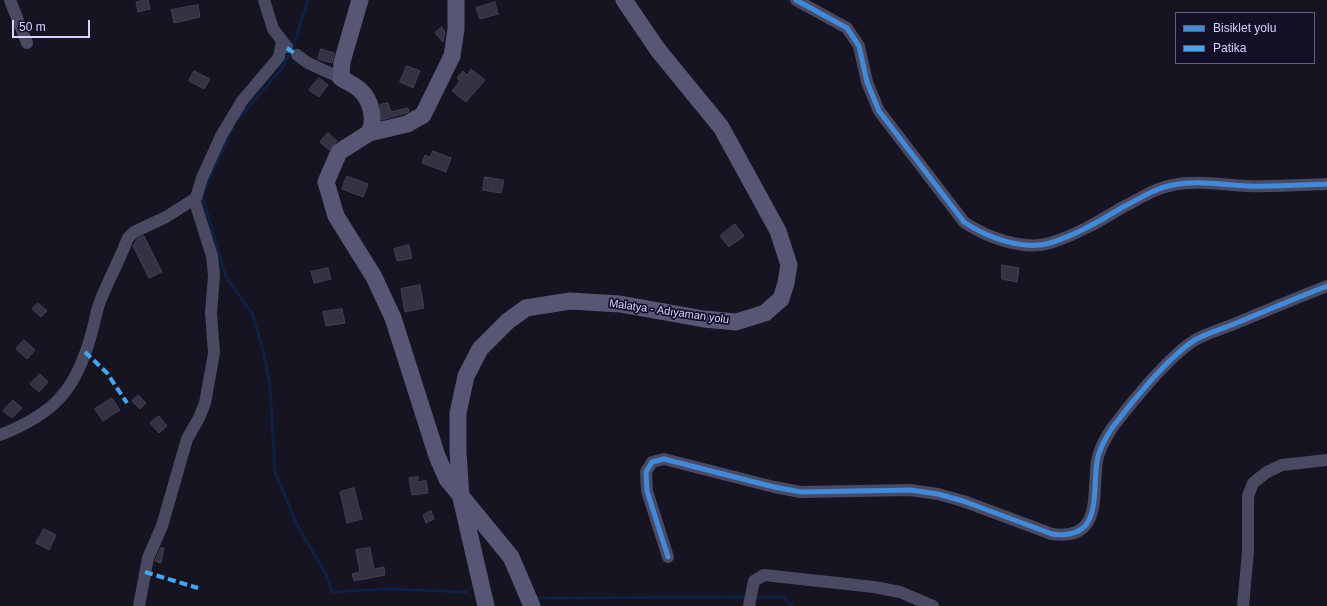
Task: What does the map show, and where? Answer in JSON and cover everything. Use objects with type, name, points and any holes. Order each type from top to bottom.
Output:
[{"type":"main road","points":[[360,0],[342,62],[341,78],[361,90],[372,108],[372,127],[369,133]]},
{"type":"main road","points":[[456,0],[456,29],[452,56],[423,115],[407,124],[369,133],[339,152],[326,182],[336,216],[374,277],[393,318],[437,456],[446,479],[511,557],[532,606]]},
{"type":"main road","name":"Malatya - Adıyaman yolu","points":[[486,606],[461,498],[458,413],[466,376],[480,349],[508,321],[526,308],[570,301],[613,304],[704,319],[736,322],[765,313],[781,299],[790,265],[778,231],[721,127],[658,50],[624,0]]},
{"type":"street","points":[[10,0],[28,43]]},
{"type":"street","points":[[264,0],[273,29],[289,48],[308,63],[341,78]]},
{"type":"street","points":[[796,0],[847,28],[859,46],[867,82],[879,111],[964,222],[980,233],[1005,242],[1026,245],[1049,244],[1086,228],[1145,195],[1172,185],[1192,182],[1264,187],[1327,184]]},
{"type":"street","points":[[0,435],[38,418],[62,398],[78,374],[91,336],[100,300],[128,238],[134,232],[166,218],[194,199],[221,136],[242,101],[279,56],[289,48]]},
{"type":"street","points":[[139,606],[148,558],[162,526],[187,439],[199,418],[205,403],[214,353],[211,313],[214,275],[212,256],[194,199]]},
{"type":"street","points":[[668,557],[647,491],[646,472],[652,462],[664,459],[774,487],[801,492],[910,490],[938,494],[963,500],[1052,534],[1065,536],[1079,532],[1088,523],[1094,509],[1097,461],[1104,440],[1123,414],[1168,363],[1195,341],[1327,286]]},
{"type":"street","points":[[1243,606],[1248,552],[1248,496],[1253,483],[1267,472],[1282,464],[1327,460]]},
{"type":"street","points":[[749,605],[751,590],[756,578],[764,575],[780,576],[807,581],[874,587],[900,592],[933,606]]},
{"type":"building","points":[[148,0],[150,9],[138,12],[136,2]]},
{"type":"building","points":[[495,2],[498,14],[480,19],[476,8]]},
{"type":"building","points":[[198,5],[200,17],[174,23],[171,10]]},
{"type":"building","points":[[442,27],[445,32],[443,42],[435,33]]},
{"type":"building","points":[[321,49],[334,53],[332,63],[318,59]]},
{"type":"building","points":[[407,66],[420,71],[413,88],[400,82]]},
{"type":"building","points":[[471,69],[485,80],[466,102],[452,91],[460,81],[457,78],[463,71],[467,75]]},
{"type":"building","points":[[194,71],[210,79],[204,89],[189,81]]},
{"type":"building","points":[[319,78],[328,85],[319,97],[309,90]]},
{"type":"building","points":[[388,103],[391,112],[408,108],[409,112],[382,120],[380,105]]},
{"type":"building","points":[[328,133],[337,141],[329,150],[320,142]]},
{"type":"building","points":[[433,151],[451,158],[446,172],[422,163],[425,155],[430,157]]},
{"type":"building","points":[[347,176],[368,184],[363,197],[342,189]]},
{"type":"building","points":[[485,177],[504,180],[501,193],[483,190]]},
{"type":"building","points":[[735,224],[744,236],[729,247],[720,236]]},
{"type":"building","points":[[144,236],[162,272],[149,278],[133,246],[138,238]]},
{"type":"building","points":[[409,245],[412,258],[397,261],[394,249]]},
{"type":"building","points":[[1002,265],[1019,268],[1017,282],[1002,279]]},
{"type":"building","points":[[328,268],[331,279],[314,283],[311,272]]},
{"type":"building","points":[[420,285],[424,308],[405,312],[401,289]]},
{"type":"building","points":[[38,303],[47,311],[41,317],[32,309]]},
{"type":"building","points":[[342,309],[345,323],[326,326],[323,312]]},
{"type":"building","points":[[24,340],[35,350],[27,359],[16,349]]},
{"type":"building","points":[[40,374],[48,382],[39,392],[30,384]]},
{"type":"building","points":[[138,395],[146,403],[140,409],[132,401]]},
{"type":"building","points":[[112,398],[120,410],[103,421],[95,409]]},
{"type":"building","points":[[13,400],[22,408],[12,418],[3,411]]},
{"type":"building","points":[[159,416],[167,426],[159,433],[150,423]]},
{"type":"building","points":[[418,477],[418,482],[426,480],[428,493],[412,495],[409,478]]},
{"type":"building","points":[[354,488],[362,519],[347,523],[340,492]]},
{"type":"building","points":[[431,511],[434,519],[426,523],[423,515]]},
{"type":"building","points":[[44,529],[56,535],[49,550],[36,543]]},
{"type":"building","points":[[161,548],[164,548],[161,563],[155,561]]},
{"type":"building","points":[[370,548],[374,569],[384,567],[385,575],[354,581],[352,574],[360,572],[356,550]]},
{"type":"waterway","points":[[239,118],[283,67],[295,41],[308,0]]},
{"type":"waterway","points":[[233,127],[202,195],[226,277],[252,313],[262,346],[270,384],[275,472],[298,527],[327,576],[332,592],[388,589],[467,592]]},
{"type":"waterway","points":[[534,598],[749,597]]},
{"type":"waterway","points":[[754,597],[783,597],[793,606]]},
{"type":"marked path","points":[[287,48],[297,55]]},
{"type":"marked path","points":[[85,352],[107,373],[127,403]]},
{"type":"marked path","points":[[145,572],[198,588]]},
{"type":"cycle path","points":[[796,0],[847,28],[859,46],[867,82],[879,111],[964,222],[983,233],[1005,241],[1028,245],[1050,243],[1088,227],[1153,191],[1166,186],[1191,183],[1258,186],[1327,184]]},
{"type":"cycle path","points":[[668,557],[647,491],[646,472],[652,462],[664,459],[774,487],[801,492],[910,490],[938,494],[963,501],[1052,534],[1068,534],[1080,530],[1087,523],[1092,513],[1097,461],[1099,452],[1105,440],[1112,428],[1139,394],[1174,357],[1185,347],[1204,335],[1327,286]]}]
